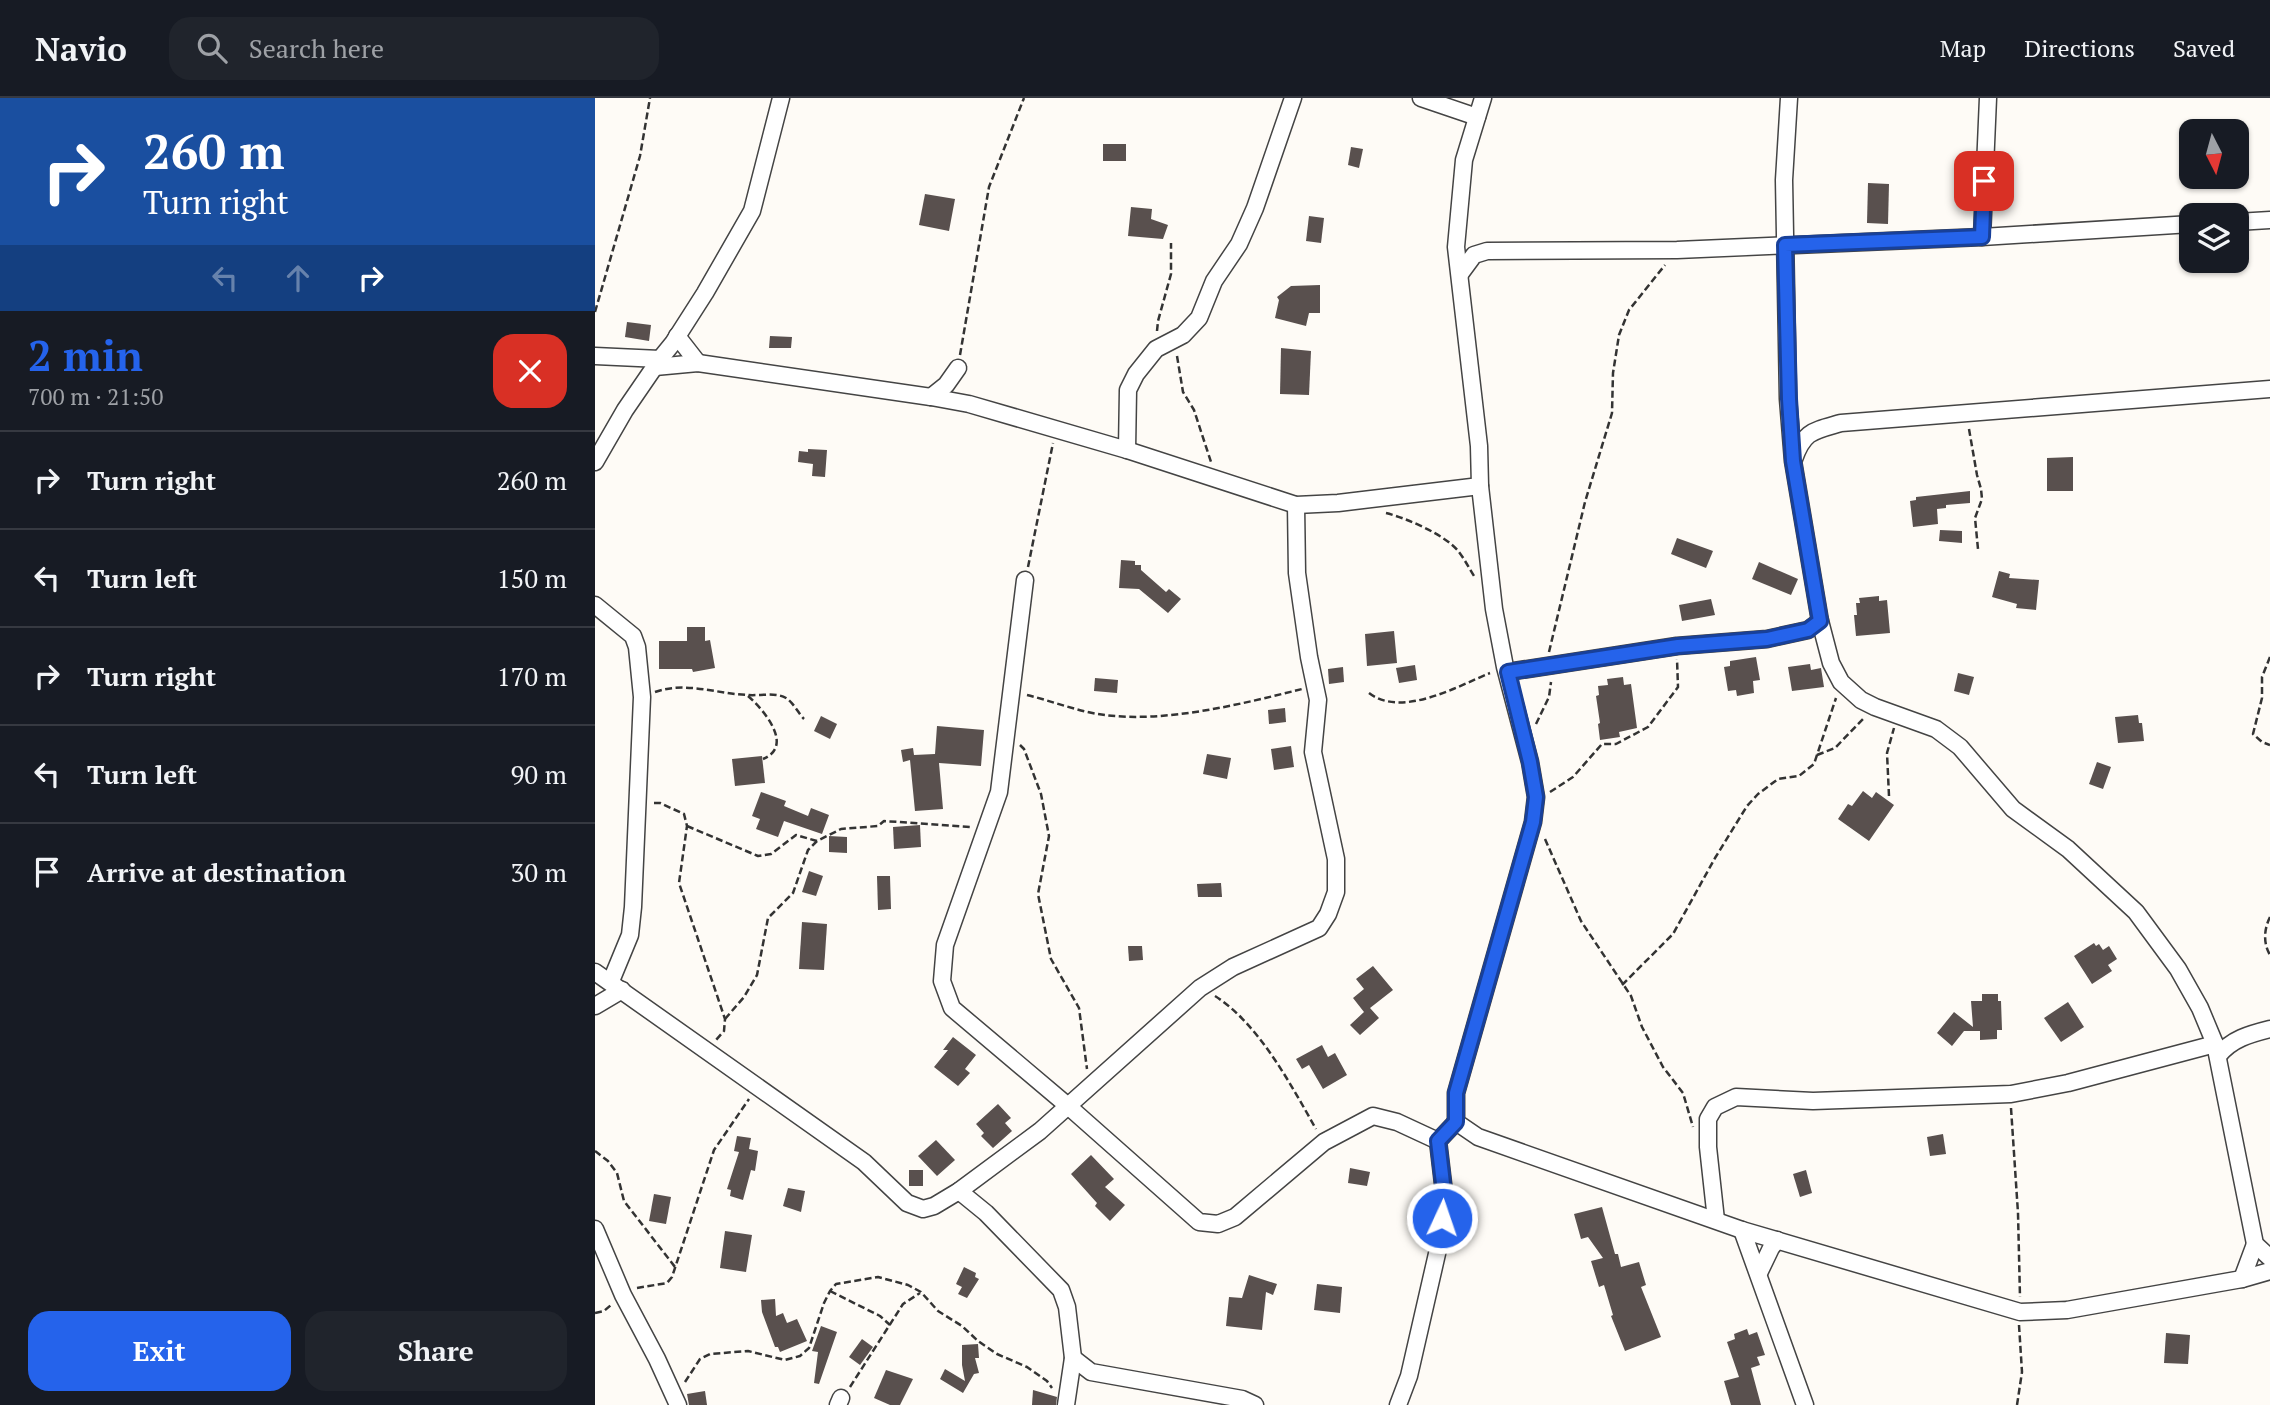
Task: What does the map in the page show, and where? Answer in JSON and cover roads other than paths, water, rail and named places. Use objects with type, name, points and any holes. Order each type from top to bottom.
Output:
[{"type":"street","points":[[595,462],[625,410],[677,336],[752,211],[782,98]]},
{"type":"street","points":[[1127,450],[1129,390],[1136,374],[1156,349],[1183,335],[1199,318],[1214,281],[1239,244],[1255,208],[1293,98]]},
{"type":"street","points":[[1421,98],[1477,117]]},
{"type":"street","points":[[1438,1141],[1456,1122],[1456,1093],[1533,822],[1536,797],[1494,609],[1456,247],[1464,160],[1483,98]]},
{"type":"street","points":[[1789,98],[1784,180],[1793,461],[1820,621],[1831,663],[1841,682],[1861,701],[1936,729],[1960,747],[2013,809],[2068,849],[2137,912],[2178,969],[2200,1008],[2217,1050],[2255,1244],[2242,1279]]},
{"type":"street","points":[[1982,237],[1988,98]]},
{"type":"street","points":[[2249,221],[2270,220]]},
{"type":"street","points":[[1460,274],[1473,255],[1487,251],[1677,250],[1982,237],[2179,225]]},
{"type":"street","points":[[677,336],[698,363]]},
{"type":"street","points":[[595,356],[657,363],[698,363],[969,404],[1127,450],[1296,505],[1338,503],[1480,486]]},
{"type":"street","points":[[931,397],[946,385],[958,368]]},
{"type":"street","points":[[1793,461],[1800,442],[1816,430],[1841,423],[2270,389]]},
{"type":"street","points":[[595,972],[864,1162],[907,1203],[923,1209],[934,1206],[958,1191],[1040,1130],[1200,988],[1233,967],[1319,928],[1328,914],[1336,892],[1336,859],[1313,752],[1318,700],[1297,573],[1296,505]]},
{"type":"street","points":[[1025,580],[999,792],[946,945],[942,981],[952,1008],[1199,1222],[1218,1224],[1235,1217],[1324,1142],[1373,1116],[1397,1122],[1438,1141]]},
{"type":"street","points":[[595,605],[633,636],[637,647],[642,697],[633,907],[629,935],[616,986],[595,1006]]},
{"type":"street","points":[[1506,669],[1678,646],[1767,639],[1808,630],[1820,621]]},
{"type":"street","points":[[1716,1220],[1708,1147],[1708,1119],[1715,1107],[1736,1097],[1813,1101],[2011,1094],[2217,1050],[2249,1034],[2270,1029]]},
{"type":"street","points":[[1456,1122],[1478,1137],[1742,1230],[2020,1312],[2067,1310],[2242,1279],[2270,1271]]},
{"type":"street","points":[[1398,1405],[1409,1376],[1439,1245],[1444,1192],[1438,1141]]},
{"type":"street","points":[[958,1191],[986,1213],[1061,1290],[1067,1307],[1073,1358],[1066,1405]]},
{"type":"street","points":[[595,1230],[623,1295],[676,1401]]},
{"type":"street","points":[[1742,1230],[1805,1405]]},
{"type":"street","points":[[1759,1273],[1777,1240]]},
{"type":"street","points":[[2255,1244],[2270,1258]]},
{"type":"street","points":[[1073,1358],[1091,1372],[1242,1399],[1255,1405]]}]
